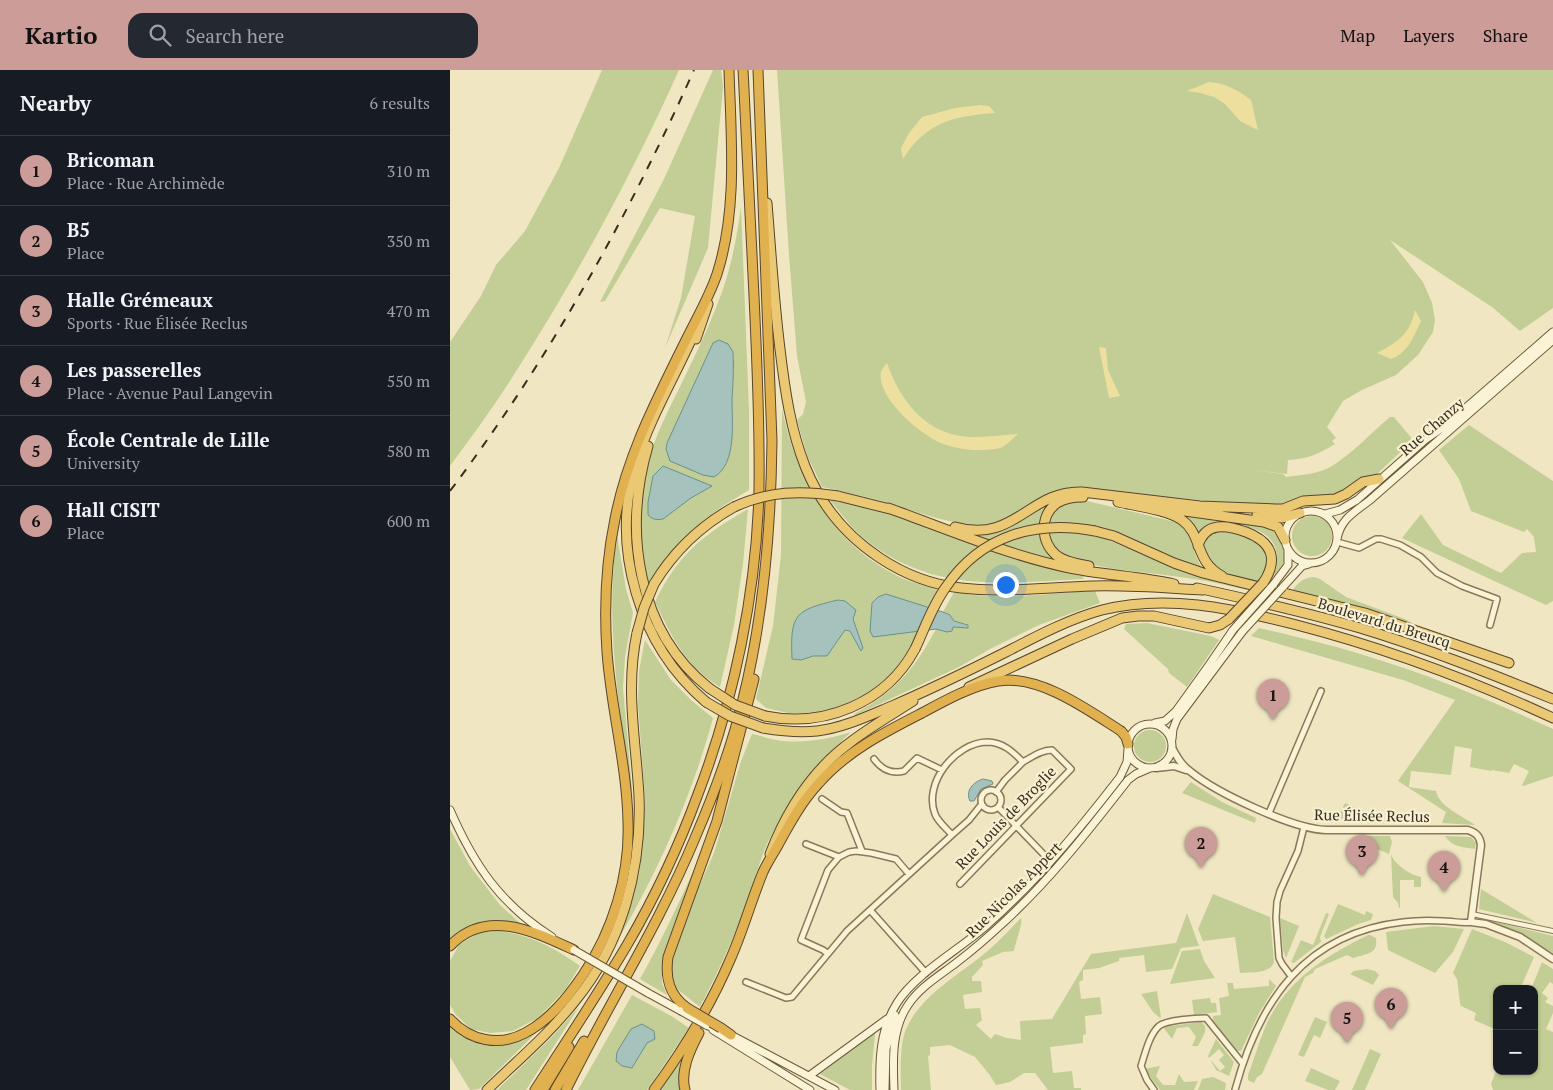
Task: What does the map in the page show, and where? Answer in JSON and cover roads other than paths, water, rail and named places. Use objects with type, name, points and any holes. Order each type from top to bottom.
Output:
[{"type":"highway","points":[[729,70],[730,206],[724,246],[713,287],[689,355],[663,408],[648,445],[636,514],[640,567],[646,593],[655,617],[674,651],[689,670],[709,688],[735,705],[765,716],[786,719],[811,718],[833,714],[856,706],[877,694],[906,665],[933,608],[959,570],[982,550],[1009,536],[1033,529],[1058,526],[1095,531],[1123,540],[1203,574],[1364,613],[1509,664]]},
{"type":"highway","points":[[543,1090],[623,955],[665,872],[707,769],[730,694],[739,653],[748,597],[758,505],[759,433],[742,70]]},
{"type":"highway","points":[[566,1090],[651,928],[695,839],[710,801],[738,717],[750,667],[768,547],[771,499],[772,418],[758,70]]},
{"type":"highway","points":[[760,112],[778,330],[789,414],[800,456],[812,484],[824,504],[844,528],[869,550],[898,568],[916,577],[959,588],[1001,590],[1120,586],[1203,590]]},
{"type":"highway","points":[[713,287],[690,342],[653,419],[631,481],[627,515],[630,561],[646,623],[668,661],[706,702],[730,716],[762,728],[795,732],[834,728],[868,716],[937,686]]},
{"type":"highway","points":[[450,1019],[465,1033],[473,1037],[492,1041],[520,1036],[537,1026],[560,1004],[587,969],[601,944],[614,911],[626,861],[628,824],[624,779],[610,681],[606,632],[607,573],[615,520],[630,462],[642,431],[713,287]]},
{"type":"highway","points":[[1200,506],[1283,509],[1303,501],[1335,498],[1346,494],[1363,482],[1379,479]]},
{"type":"highway","points":[[487,1090],[550,1029],[576,1000],[605,956],[620,921],[635,865],[639,832],[639,795],[631,680],[633,651],[644,608],[654,584],[666,565],[689,539],[707,523],[734,507],[755,498],[781,492],[838,496],[916,514],[959,528],[980,530],[997,528],[1046,500],[1067,492],[1082,492],[1200,506],[1275,517],[1288,517],[1300,513]]},
{"type":"highway","points":[[1118,574],[1061,558],[1050,549],[1044,535],[1044,527],[1046,516],[1053,506],[1064,500],[1082,497],[1264,522],[1278,527],[1285,540]]},
{"type":"highway","points":[[1118,502],[1176,517],[1189,527],[1204,560],[1211,569],[1223,577],[1248,585]]},
{"type":"highway","points":[[888,508],[1020,555],[1076,570],[1145,577],[1203,590]]},
{"type":"highway","points":[[764,869],[795,814],[810,793],[829,772],[869,742],[992,675],[1122,618],[1154,616],[1209,628],[1220,626],[1229,619],[1262,583],[1270,570],[1272,558],[1268,547],[1256,536],[1230,527],[1218,527],[1207,531],[1202,536],[1198,546]]},
{"type":"highway","points":[[731,1035],[720,1031],[684,1009],[670,989],[666,973],[668,957],[715,829],[752,691],[766,606],[769,574],[768,547]]},
{"type":"highway","name":"Boulevard du Breucq","points":[[1203,590],[1272,604],[1359,628],[1464,663],[1553,699]]},
{"type":"highway","name":"Boulevard du Breucq","points":[[937,686],[1047,631],[1083,616],[1117,607],[1166,602],[1213,606],[1338,636],[1402,657],[1553,718]]},
{"type":"highway","points":[[934,707],[989,683],[1006,680],[1022,681],[1039,686],[1084,708],[1121,731],[1126,737],[1128,746]]},
{"type":"highway","points":[[685,1090],[683,1075],[688,1057],[723,987],[764,869],[791,809],[805,788],[825,765],[859,736],[937,686]]},
{"type":"highway","points":[[450,946],[470,930],[487,926],[504,926],[536,933],[574,950]]},
{"type":"highway","points":[[555,1090],[651,928]]},
{"type":"highway","points":[[654,1090],[700,1021],[737,943]]},
{"type":"highway","points":[[535,1090],[628,944]]},
{"type":"main road","name":"Rue Chanzy","points":[[1324,514],[1338,511],[1348,506],[1425,440],[1445,426],[1553,332]]},
{"type":"main road","name":"Rue Chanzy","points":[[1337,540],[1340,526],[1346,518],[1377,494],[1553,340]]},
{"type":"main road","points":[[1314,511],[1324,514],[1334,524],[1337,540],[1333,552],[1328,557],[1319,562],[1302,566],[1242,632],[1177,719],[1173,729],[1172,745],[1167,760],[1153,768],[1143,767],[1134,762],[1128,746],[1134,731],[1143,725],[1165,721],[1172,715],[1233,630],[1288,565],[1288,550],[1285,540],[1290,522],[1300,513],[1314,511]]},
{"type":"main road","points":[[1288,550],[1298,560],[1312,563]]},
{"type":"main road","points":[[1150,724],[1163,728],[1169,734],[1172,745]]},
{"type":"main road","name":"Rue Nicolas Appert","points":[[880,1090],[880,1049],[884,1032],[891,1013],[903,995],[914,982],[986,926],[1051,862],[1120,777],[1127,762],[1128,746]]},
{"type":"main road","name":"Rue Nicolas Appert","points":[[894,1090],[896,1035],[902,1016],[912,1000],[927,984],[977,947],[1014,913],[1066,859],[1128,780],[1136,774],[1153,768]]},
{"type":"main road","points":[[450,810],[476,862],[495,888],[532,923],[648,993],[684,1009],[706,1025],[720,1031],[810,1090]]},
{"type":"main road","name":"Rue Nicolas Appert","points":[[885,1090],[885,1058],[888,1040],[897,1012],[914,982]]},
{"type":"main road","points":[[809,1076],[883,1023],[891,1013]]},
{"type":"main road","points":[[731,1035],[835,1090]]},
{"type":"street","points":[[1337,540],[1359,548],[1381,539],[1400,545],[1422,557],[1438,573],[1462,586],[1496,599],[1490,625]]},
{"type":"street","points":[[1269,813],[1321,691]]},
{"type":"street","points":[[952,835],[935,817],[933,807],[934,788],[942,770],[959,753],[971,746],[987,742],[1008,748],[1023,762],[996,792]]},
{"type":"street","name":"Rue Élisée Reclus","points":[[1172,745],[1179,760],[1190,771],[1224,793],[1304,827],[1326,830],[1468,830],[1474,832],[1481,845],[1471,922]]},
{"type":"street","name":"Rue Louis de Broglie","points":[[960,884],[1071,769],[1052,750],[1046,750],[1023,762]]},
{"type":"street","points":[[874,759],[881,769],[893,773],[904,771],[917,758],[942,770]]},
{"type":"street","name":"Rue Élisée Reclus","points":[[1153,768],[1174,766],[1190,771]]},
{"type":"street","points":[[746,982],[780,996],[790,998],[847,931],[969,820],[981,804],[984,792],[990,790],[996,792],[1001,801],[998,807],[989,810],[981,804]]},
{"type":"street","points":[[822,799],[847,814],[862,852]]},
{"type":"street","points":[[998,807],[1051,862]]},
{"type":"street","points":[[1291,976],[1280,961],[1276,908],[1280,891],[1298,850],[1304,827]]},
{"type":"street","points":[[806,844],[839,857]]},
{"type":"street","points":[[827,953],[801,940],[828,870],[839,857],[849,852],[862,852],[896,859],[909,874]]},
{"type":"street","points":[[870,910],[926,973]]},
{"type":"street","points":[[1472,914],[1553,932]]},
{"type":"street","points":[[1235,1090],[1243,1064],[1266,1011],[1275,996],[1291,976],[1328,946],[1357,932],[1401,922],[1423,920],[1486,924],[1520,937],[1553,959]]},
{"type":"street","points":[[1154,1090],[1141,1066],[1153,1034],[1160,1025],[1168,1022],[1206,1018],[1243,1064]]},
{"type":"water","points":[[719,340],[728,344],[733,352],[732,442],[727,463],[714,477],[703,475],[670,461],[666,449],[667,443],[713,343]]},
{"type":"water","points":[[663,466],[712,486],[691,498],[663,519],[657,519],[648,515],[648,502],[653,476]]},
{"type":"water","points":[[886,594],[943,612],[950,615],[954,621],[968,625],[968,628],[953,627],[952,631],[947,632],[936,629],[873,637],[870,631],[872,603],[878,597]]},
{"type":"water","points":[[838,600],[845,601],[856,610],[853,619],[863,648],[861,651],[850,631],[845,630],[827,656],[813,656],[801,660],[792,659],[792,632],[798,616],[812,607]]},
{"type":"water","points":[[983,779],[992,781],[993,784],[981,789],[974,801],[970,801],[969,790],[976,782]]},
{"type":"water","points":[[642,1024],[654,1031],[655,1039],[647,1043],[632,1068],[622,1066],[616,1061],[617,1052],[631,1029]]},
{"type":"railway","points":[[450,491],[520,391],[584,288],[641,180],[694,70]]},
{"type":"place","name":"Bricoman","points":[[1273,720]]},
{"type":"place","name":"B5","points":[[1201,868]]},
{"type":"place","name":"Halle Grémeaux","points":[[1362,876]]},
{"type":"place","name":"Les passerelles","points":[[1444,892]]},
{"type":"place","name":"Hall CISIT","points":[[1391,1029]]},
{"type":"place","name":"École Centrale de Lille","points":[[1347,1043]]}]
